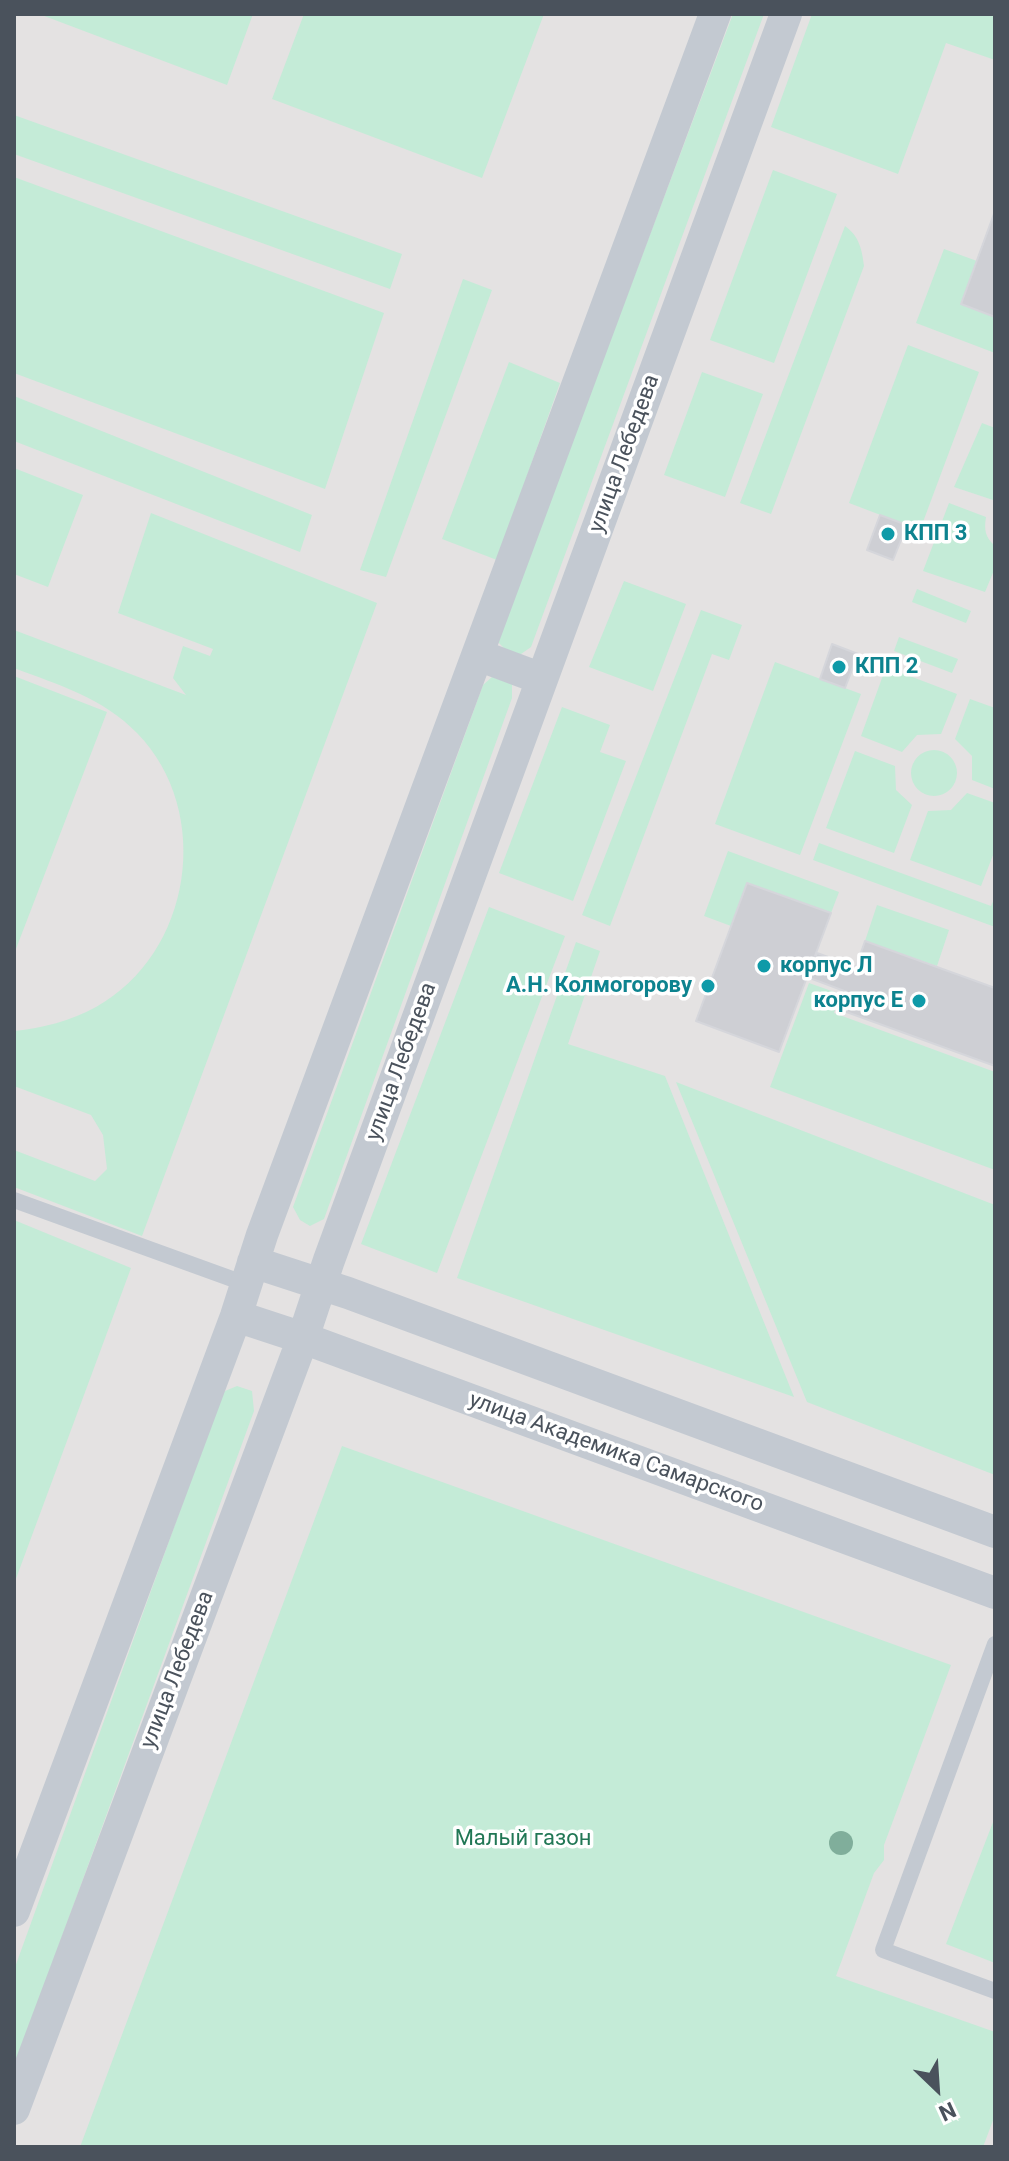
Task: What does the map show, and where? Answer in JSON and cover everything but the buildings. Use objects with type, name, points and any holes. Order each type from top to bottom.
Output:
[{"type":"street","points":[[14,1911],[715,14]]},
{"type":"street","name":"улица Лебедева","points":[[14,2109],[303,1338],[786,14]]},
{"type":"street","points":[[478,655],[542,679]]},
{"type":"street","points":[[249,1273],[321,1284],[995,1532]]},
{"type":"street","name":"улица Академика Самарского","points":[[236,1316],[995,1593]]},
{"type":"lane","points":[[14,1200],[249,1273]]},
{"type":"lane","points":[[995,1644],[883,1950],[995,1991]]},
{"type":"shaded area","points":[[14,14],[995,14],[995,2147],[14,2147]]},
{"type":"green space","points":[[39,14],[253,14],[227,85]]},
{"type":"green space","points":[[304,14],[544,14],[482,178],[272,99]]},
{"type":"green space","points":[[733,14],[764,14],[531,647],[521,654],[509,653],[497,641]]},
{"type":"green space","points":[[812,14],[995,14],[995,60],[946,43],[898,174],[771,127]]},
{"type":"green space","points":[[14,115],[402,254],[390,289],[14,154]]},
{"type":"green space","points":[[773,170],[837,194],[774,363],[710,340]]},
{"type":"green space","points":[[14,177],[384,313],[325,489],[14,373]]},
{"type":"green space","points":[[845,226],[859,243],[864,266],[771,514],[740,503]]},
{"type":"green space","points":[[944,249],[977,261],[995,317],[995,353],[916,323]]},
{"type":"green space","points":[[463,279],[492,290],[386,577],[360,570]]},
{"type":"green space","points":[[908,345],[979,372],[920,530],[849,503]]},
{"type":"green space","points":[[509,362],[560,383],[497,560],[442,539]]},
{"type":"green space","points":[[702,372],[763,394],[725,497],[664,475]]},
{"type":"green space","points":[[14,396],[312,515],[300,552],[14,441]]},
{"type":"green space","points":[[982,423],[995,428],[993,500],[954,487]]},
{"type":"green space","points":[[14,468],[83,495],[48,587],[14,574]]},
{"type":"green space","points":[[949,503],[986,517],[986,533],[995,546],[995,568],[985,592],[923,571]]},
{"type":"green space","points":[[151,513],[377,603],[142,1236],[14,1187],[14,1150],[95,1181],[107,1169],[103,1135],[91,1115],[14,1086],[14,1031],[56,1023],[96,1007],[128,983],[154,953],[171,918],[181,880],[183,840],[177,802],[161,765],[124,721],[80,694],[14,668],[14,630],[186,695],[173,678],[183,646],[210,656],[213,649],[118,613]]},
{"type":"green space","points":[[624,581],[686,604],[653,691],[589,667]]},
{"type":"green space","points":[[917,589],[971,611],[966,623],[912,602]]},
{"type":"green space","points":[[701,610],[742,625],[729,660],[712,654],[610,926],[582,915]]},
{"type":"green space","points":[[899,637],[958,659],[952,673],[894,651]]},
{"type":"green space","points":[[775,662],[861,694],[800,855],[715,824]]},
{"type":"green space","points":[[886,667],[957,694],[941,734],[917,735],[902,752],[861,736]]},
{"type":"green space","points":[[14,676],[107,712],[14,954]]},
{"type":"green space","points":[[492,677],[512,684],[512,698],[324,1219],[310,1226],[300,1220],[293,1207],[483,685]]},
{"type":"green space","points":[[970,699],[995,708],[995,789],[972,780],[972,756],[955,739]]},
{"type":"green space","points":[[562,707],[610,725],[600,752],[626,761],[573,901],[499,873]]},
{"type":"green space","points":[[934,750],[950,757],[957,773],[950,789],[934,796],[918,789],[911,773],[918,757]]},
{"type":"green space","points":[[855,751],[895,766],[896,790],[912,805],[894,853],[826,828]]},
{"type":"green space","points":[[967,793],[995,803],[995,850],[981,886],[910,860],[928,811],[951,810]]},
{"type":"green space","points":[[819,843],[991,906],[995,897],[995,927],[813,860]]},
{"type":"green space","points":[[728,851],[839,892],[831,913],[747,883],[731,926],[704,916]]},
{"type":"green space","points":[[877,905],[949,930],[937,966],[865,941]]},
{"type":"green space","points":[[489,907],[565,936],[437,1273],[361,1244]]},
{"type":"green space","points":[[576,942],[600,951],[568,1044],[665,1076],[794,1397],[457,1278]]},
{"type":"green space","points":[[809,983],[840,994],[834,1013],[995,1072],[995,1170],[770,1087]]},
{"type":"green space","points":[[676,1082],[995,1205],[995,1475],[807,1402]]},
{"type":"green space","points":[[14,1220],[131,1268],[14,1584]]},
{"type":"green space","points":[[237,1386],[252,1391],[254,1411],[14,2068],[14,1970],[220,1400],[225,1391]]},
{"type":"green space","name":"Малый газон","points":[[342,1446],[951,1665],[884,1845],[884,1860],[874,1873],[836,1976],[995,2032],[995,2115],[983,2147],[80,2147]]},
{"type":"green space","points":[[995,1817],[995,1963],[946,1944]]},
{"type":"place","name":"КПП 3","points":[[888,534]]},
{"type":"place","name":"КПП 2","points":[[839,667]]},
{"type":"place","name":"корпус Л","points":[[764,966]]},
{"type":"place","name":"А.Н. Колмогорову","points":[[708,986]]},
{"type":"place","name":"корпус Е","points":[[919,1001]]}]
